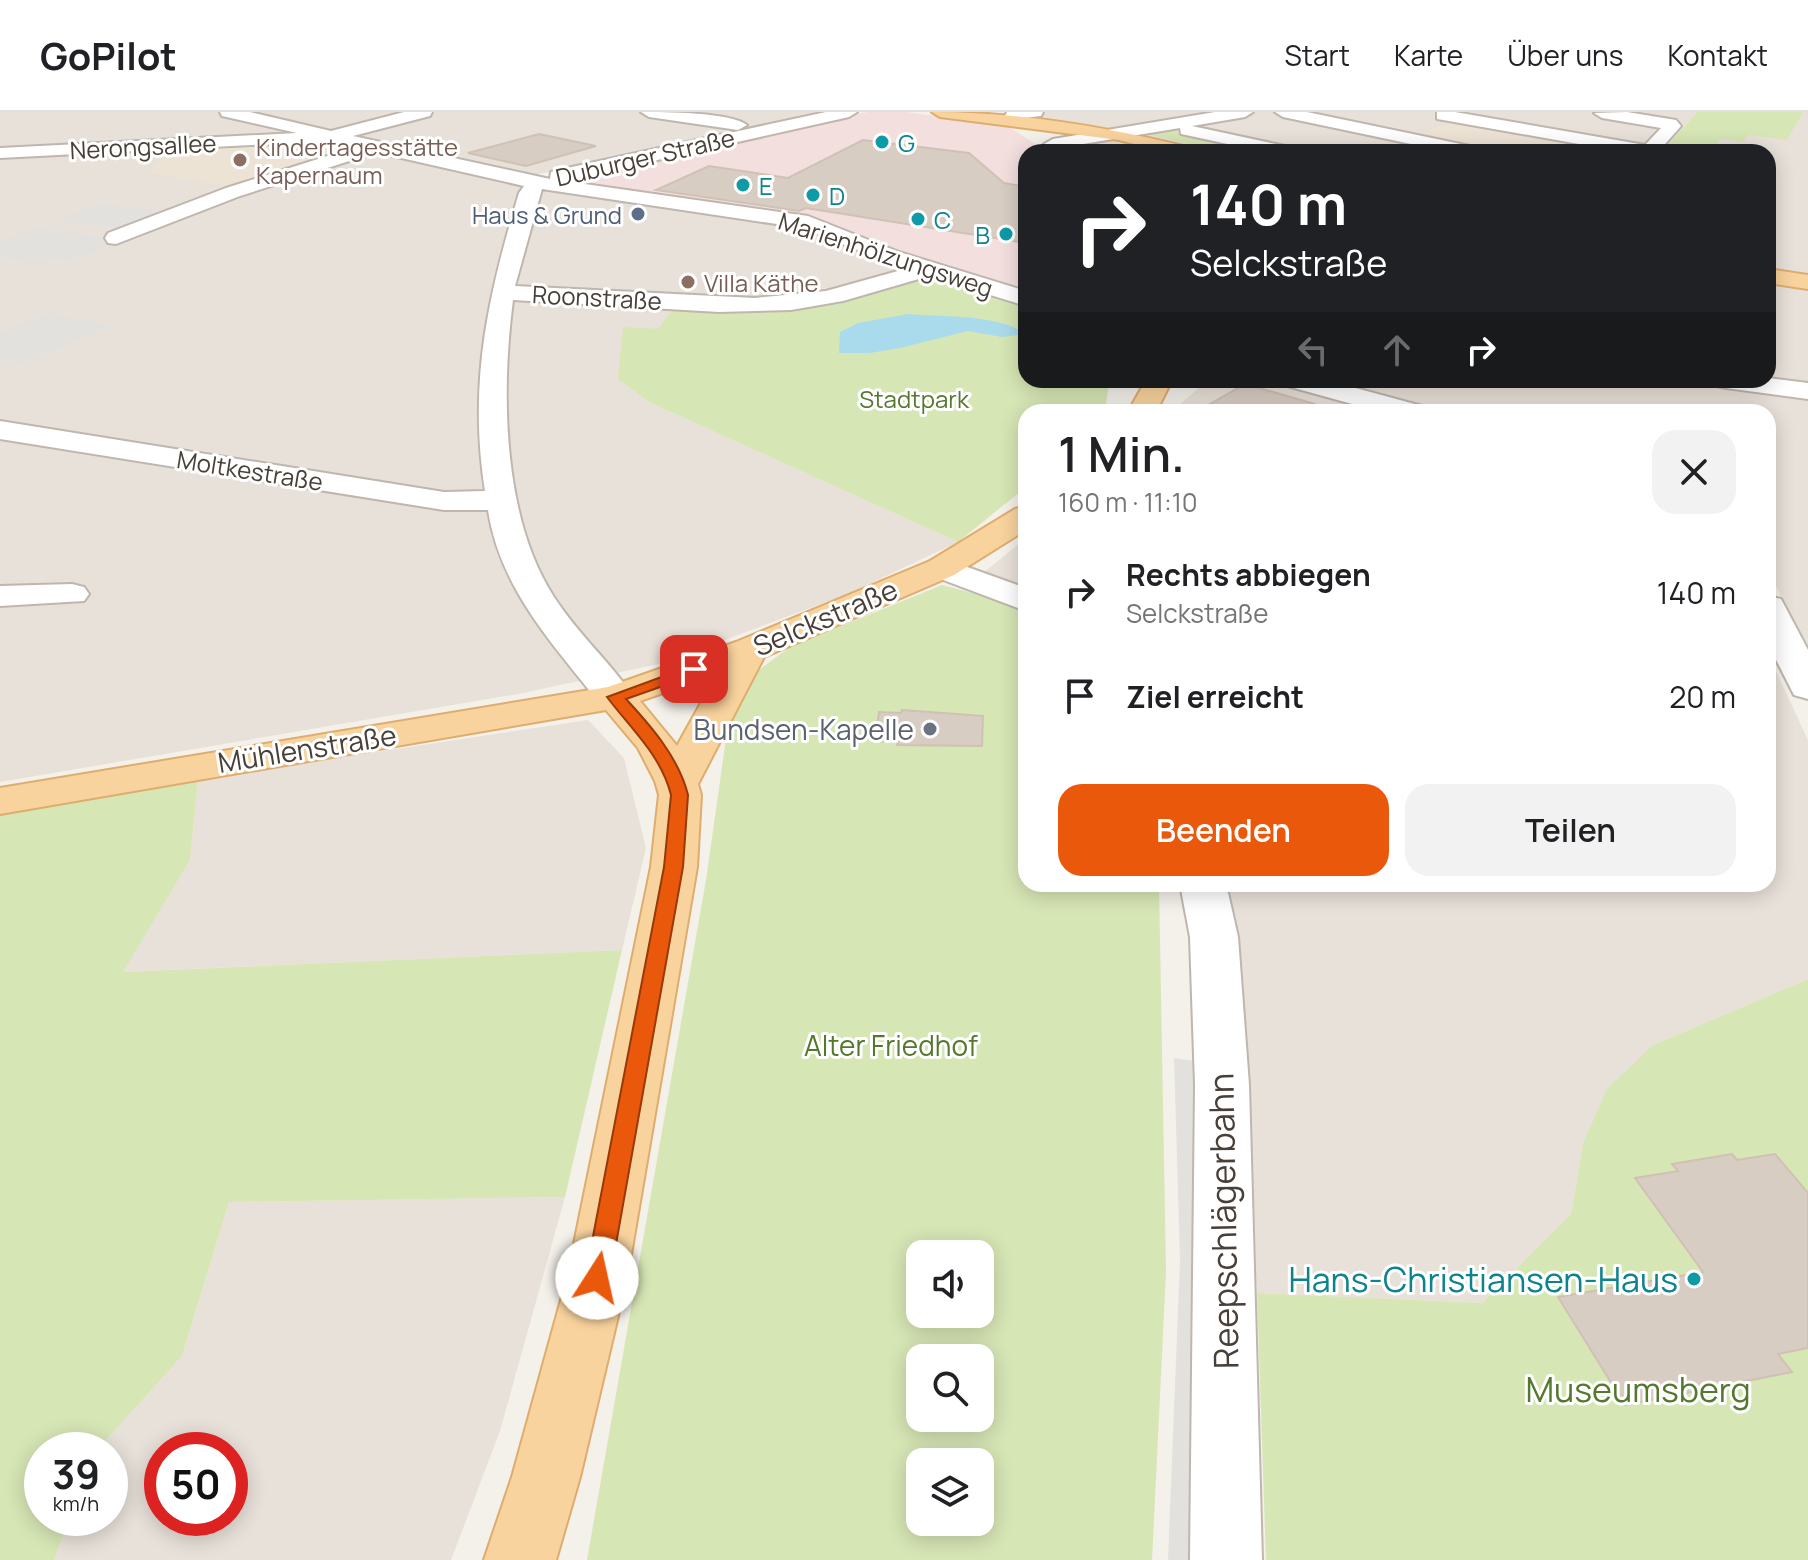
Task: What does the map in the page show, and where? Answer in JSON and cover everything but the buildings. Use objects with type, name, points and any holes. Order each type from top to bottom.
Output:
[{"type":"main road","points":[[940,112],[1019,116],[1154,144]]},
{"type":"main road","points":[[1019,116],[1053,144]]},
{"type":"main road","points":[[1776,277],[1808,282]]},
{"type":"main road","name":"Selckstraße","points":[[615,697],[749,650],[942,568],[1018,521]]},
{"type":"main road","points":[[677,784],[749,650]]},
{"type":"main road","points":[[520,1560],[546,1477],[597,1278],[674,867],[680,795],[677,784],[649,734],[615,697]]},
{"type":"main road","name":"Mühlenstraße","points":[[0,801],[615,697]]},
{"type":"street","name":"Marienhölzungsweg","points":[[228,112],[537,183],[808,222],[928,269],[1018,297]]},
{"type":"street","points":[[334,136],[424,112]]},
{"type":"street","points":[[649,112],[765,130]]},
{"type":"street","name":"Duburger Straße","points":[[537,183],[601,164],[849,112]]},
{"type":"street","points":[[1283,112],[1435,144]]},
{"type":"street","points":[[1595,112],[1670,124],[1672,126],[1655,144]]},
{"type":"street","points":[[1077,144],[1234,113]]},
{"type":"street","points":[[1386,134],[1435,118],[1604,144]]},
{"type":"street","points":[[1169,126],[1253,144]]},
{"type":"street","name":"Nerongsallee","points":[[0,153],[334,136]]},
{"type":"street","points":[[116,238],[246,188],[377,146]]},
{"type":"street","points":[[537,183],[529,193],[502,293],[492,384],[500,500],[527,580],[553,620],[615,697]]},
{"type":"street","name":"Roonstraße","points":[[502,293],[738,304],[791,303],[848,293],[928,269]]},
{"type":"street","points":[[1776,387],[1808,391]]},
{"type":"street","points":[[1325,388],[1383,404]]},
{"type":"street","name":"Moltkestraße","points":[[0,430],[444,501],[500,500]]},
{"type":"street","points":[[942,568],[1018,597]]},
{"type":"street","points":[[0,596],[72,594]]},
{"type":"street","points":[[1776,623],[1808,687]]},
{"type":"street","name":"Reepschlägerbahn","points":[[1205,892],[1214,937],[1222,1085],[1226,1560]]},
{"type":"shaded area","points":[[0,112],[843,112],[524,177],[337,133],[0,149]]},
{"type":"shaded area","points":[[868,112],[906,112],[1008,126],[1035,144],[1018,144],[1018,292],[867,242],[818,218],[560,179],[585,170]]},
{"type":"shaded area","points":[[1012,112],[1808,112],[1808,279],[1776,274],[1776,144],[1167,144],[1026,122]]},
{"type":"shaded area","points":[[1458,121],[1589,144],[1445,144],[1410,137]]},
{"type":"shaded area","points":[[1111,137],[1143,144],[1079,144]]},
{"type":"shaded area","points":[[332,139],[520,185],[560,179],[818,218],[934,274],[838,304],[773,312],[674,308],[651,403],[958,542],[850,593],[663,663],[518,694],[0,782],[0,155]]},
{"type":"shaded area","name":"Kindertagesstätte Kapernaum","points":[[293,142],[352,151],[235,188],[145,172],[153,170],[167,149]]},
{"type":"shaded area","points":[[103,203],[166,212],[120,229],[56,220]]},
{"type":"shaded area","points":[[35,228],[122,241],[70,261],[55,258],[40,264],[0,257],[0,240]]},
{"type":"shaded area","points":[[1776,279],[1808,284],[1808,652],[1776,586],[1776,404],[1397,404],[1338,388],[1776,388]]},
{"type":"shaded area","points":[[48,313],[113,325],[22,364],[0,360],[0,333]]},
{"type":"shaded area","points":[[1199,388],[1292,388],[1352,404],[1180,404]]},
{"type":"shaded area","points":[[1018,545],[1018,587],[982,574]]},
{"type":"shaded area","points":[[1776,671],[1808,740],[1808,979],[1653,1045],[1583,1144],[1571,1214],[1482,1303],[1257,1293],[1228,913],[1223,892],[1776,892]]},
{"type":"shaded area","points":[[588,720],[624,758],[646,848],[622,950],[122,972],[190,860],[198,779]]},
{"type":"shaded area","points":[[1174,1058],[1209,1063],[1210,1560],[1168,1560],[1180,1260]]},
{"type":"shaded area","points":[[565,1197],[500,1431],[451,1560],[54,1560],[63,1536],[128,1536],[128,1432],[113,1432],[182,1356],[229,1202]]},
{"type":"green space","points":[[1698,112],[1803,112],[1787,140],[1749,135],[1743,142],[1720,139],[1717,144],[1668,144]]},
{"type":"green space","points":[[1171,130],[1238,144],[1187,144],[1147,134]]},
{"type":"green space","name":"Stadtpark","points":[[934,274],[946,278],[941,282],[1018,305],[1018,388],[1108,388],[1106,404],[1018,404],[1018,493],[958,542],[651,403],[618,379],[623,327],[658,329],[674,308],[773,312],[838,304]]},
{"type":"green space","name":"Alter Friedhof","points":[[942,585],[1018,605],[1018,892],[1159,892],[1166,1272],[1152,1560],[587,1560],[706,880],[728,725],[748,678],[790,647]]},
{"type":"green space","points":[[198,779],[190,860],[123,972],[622,950],[565,1197],[229,1202],[182,1356],[113,1432],[24,1432],[24,1536],[63,1536],[54,1560],[0,1560],[0,814]]},
{"type":"green space","name":"Museumsberg","points":[[1808,979],[1808,1560],[1266,1560],[1257,1293],[1482,1303],[1571,1214],[1583,1144],[1607,1089],[1653,1045]]},
{"type":"water","points":[[908,314],[952,316],[1001,323],[1018,330],[1018,335],[1002,337],[968,331],[900,348],[870,353],[839,353],[840,332],[858,323]]},
{"type":"place","name":"G","points":[[882,142]]},
{"type":"place","name":"Kindertagesstätte Kapernaum","points":[[240,160]]},
{"type":"place","name":"E","points":[[743,185]]},
{"type":"place","name":"D","points":[[813,195]]},
{"type":"place","name":"Haus & Grund","points":[[638,214]]},
{"type":"place","name":"C","points":[[918,219]]},
{"type":"place","name":"B","points":[[1006,234]]},
{"type":"place","name":"Villa Käthe","points":[[688,282]]},
{"type":"place","name":"Bundsen-Kapelle","points":[[930,729]]},
{"type":"place","name":"Hans-Christiansen-Haus","points":[[1694,1279]]},
{"type":"route","points":[[597,1278],[674,867],[680,795],[649,734],[615,697],[694,669]]}]
